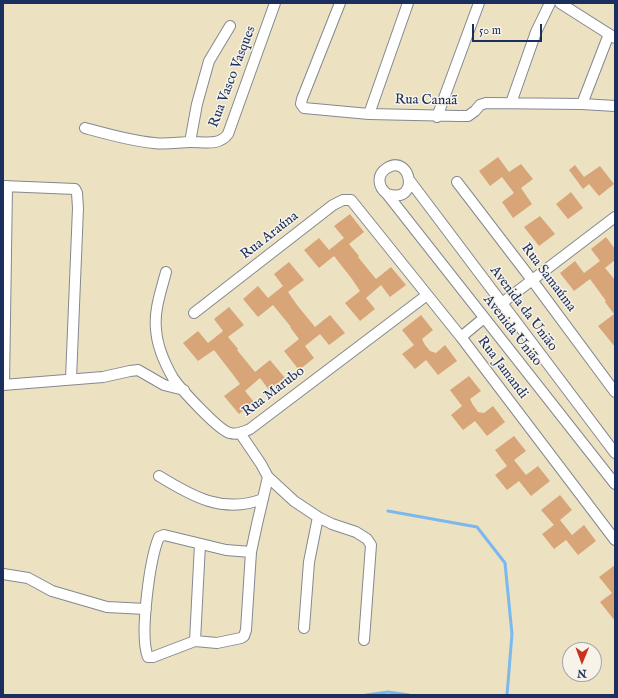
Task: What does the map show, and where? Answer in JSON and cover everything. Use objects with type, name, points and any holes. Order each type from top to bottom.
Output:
[{"type":"street","name":"Rua Vasco Vasques","points":[[85,128],[112,136],[154,143],[217,143],[225,139],[275,3]]},
{"type":"street","name":"Rua Canaã","points":[[340,3],[302,99],[301,104],[304,108],[368,114],[437,117],[468,116],[486,103],[582,104],[615,106]]},
{"type":"street","points":[[368,114],[408,3]]},
{"type":"street","points":[[437,117],[479,3]]},
{"type":"street","points":[[511,103],[536,32],[550,3]]},
{"type":"street","points":[[560,3],[612,36],[582,104]]},
{"type":"street","points":[[190,142],[197,104],[209,61],[230,26]]},
{"type":"street","name":"Avenida da União","points":[[387,194],[383,191],[379,182],[385,169],[394,166],[403,169],[409,176],[410,181],[615,453]]},
{"type":"street","points":[[387,194],[392,196],[402,194],[410,181]]},
{"type":"street","name":"Rua Samaúma","points":[[457,182],[613,385]]},
{"type":"street","points":[[71,379],[78,208],[77,193],[75,189],[68,188],[5,186],[3,385],[103,377],[130,370],[138,370],[164,385],[184,390]]},
{"type":"street","name":"Avenida União","points":[[387,194],[615,484]]},
{"type":"street","name":"Rua Araúna","points":[[194,313],[333,204],[349,199],[362,215]]},
{"type":"street","name":"Rua Jamandi","points":[[362,215],[460,337],[615,540]]},
{"type":"street","points":[[502,303],[615,217]]},
{"type":"street","name":"Rua Marubo","points":[[166,272],[156,310],[156,329],[158,342],[166,364],[174,379],[212,421],[225,432],[230,434],[240,433],[250,428],[427,295]]},
{"type":"street","points":[[460,337],[484,318]]},
{"type":"street","points":[[240,433],[262,464],[268,477],[294,501],[318,517],[332,524],[356,532],[368,539],[370,545],[370,558],[364,640]]},
{"type":"street","points":[[159,476],[190,494],[213,502],[233,505],[252,503],[263,499]]},
{"type":"street","points":[[252,552],[226,550],[164,535],[159,536],[148,586],[146,609],[144,635],[147,655],[149,658],[195,641],[217,643],[244,636],[246,630],[252,552],[268,477]]},
{"type":"street","points":[[304,628],[309,562],[318,517]]},
{"type":"street","points":[[195,641],[200,544]]},
{"type":"street","points":[[3,574],[28,578],[52,591],[107,607],[146,609]]},
{"type":"building","points":[[498,157],[509,172],[521,164],[533,179],[521,188],[532,204],[513,218],[502,202],[514,193],[502,177],[490,186],[479,171]]},
{"type":"building","points":[[575,165],[584,177],[600,166],[614,184],[599,196],[589,184],[583,189],[569,170]]},
{"type":"building","points":[[571,192],[583,208],[568,219],[556,204]]},
{"type":"building","points":[[350,214],[364,232],[349,244],[359,256],[358,257],[376,279],[391,267],[406,285],[390,297],[381,285],[366,298],[375,309],[360,321],[345,303],[360,291],[334,256],[319,268],[304,250],[319,238],[329,250],[344,238],[334,226]]},
{"type":"building","points":[[540,216],[555,234],[539,246],[524,227]]},
{"type":"building","points":[[606,237],[615,249],[615,260],[605,268],[615,280],[615,347],[598,326],[614,314],[590,279],[574,291],[560,273],[575,261],[584,273],[600,261],[591,249]]},
{"type":"building","points":[[289,262],[304,280],[288,292],[297,305],[315,327],[330,315],[345,333],[329,345],[320,334],[305,346],[314,358],[299,370],[284,351],[299,339],[291,327],[273,305],[258,317],[243,299],[258,286],[268,298],[283,286],[274,274]]},
{"type":"building","points":[[229,307],[244,325],[228,337],[238,349],[237,350],[255,372],[270,360],[285,378],[269,390],[260,378],[245,391],[254,402],[239,414],[224,396],[240,384],[214,350],[198,361],[183,343],[198,331],[208,343],[223,331],[214,319]]},
{"type":"building","points":[[421,315],[433,330],[422,339],[425,345],[430,351],[436,353],[445,345],[457,361],[438,375],[426,360],[415,369],[402,354],[414,345],[402,330]]},
{"type":"building","points":[[469,376],[481,391],[470,399],[478,412],[484,413],[493,406],[505,422],[487,436],[475,421],[463,430],[451,415],[462,406],[450,390]]},
{"type":"building","points":[[514,436],[526,451],[514,460],[526,475],[538,466],[550,481],[531,496],[519,481],[507,490],[495,475],[507,466],[495,450]]},
{"type":"building","points":[[560,495],[572,510],[560,520],[572,535],[584,525],[596,541],[578,555],[566,540],[554,549],[542,534],[554,525],[541,510]]},
{"type":"building","points":[[615,565],[615,621],[600,602],[612,593],[599,577]]},
{"type":"waterway","points":[[388,511],[477,527],[505,563],[512,634],[507,695]]},
{"type":"waterway","points":[[366,695],[388,692],[409,695]]}]
